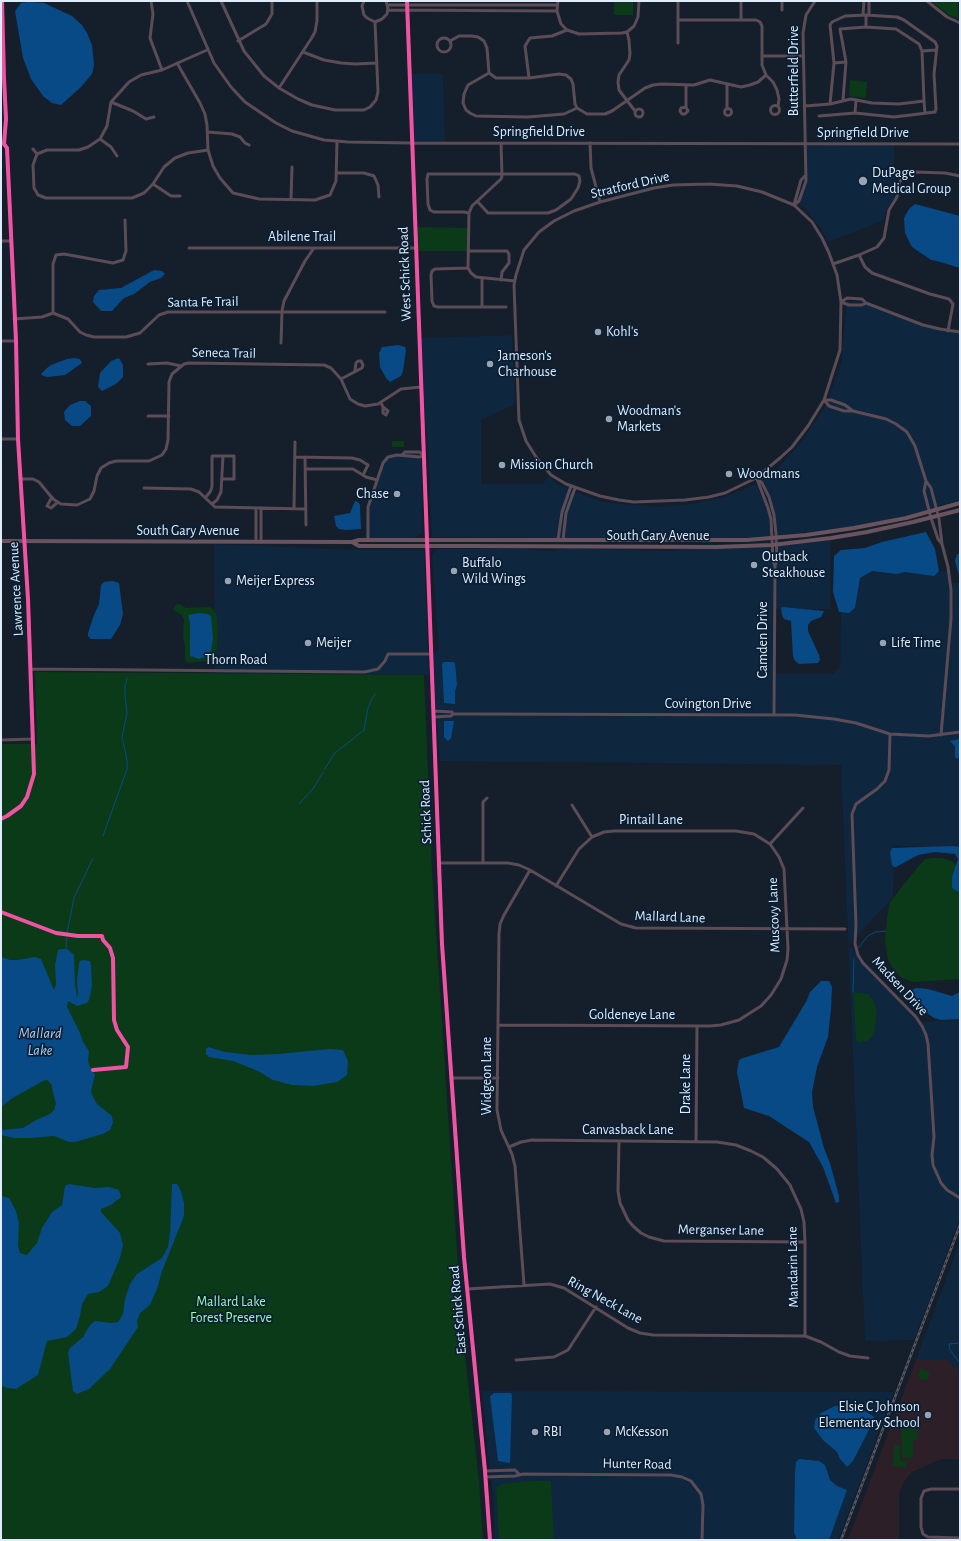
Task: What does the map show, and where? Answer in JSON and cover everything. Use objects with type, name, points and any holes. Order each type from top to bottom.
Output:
[{"type":"main road","name":"South Gary Avenue","points":[[1,541],[352,542],[359,540],[723,540],[774,538],[854,528],[960,504]]},
{"type":"main road","name":"South Gary Avenue","points":[[352,542],[359,546],[716,547],[774,545],[855,534],[931,518],[960,510]]},
{"type":"street","points":[[151,1],[153,14],[150,38],[162,70]]},
{"type":"street","name":"Springfield Drive","points":[[187,1],[214,64],[245,102],[262,115],[292,131],[319,139],[337,142],[411,144],[960,144]]},
{"type":"street","points":[[221,1],[238,41],[264,76],[279,88],[298,99],[324,108],[360,111],[370,107],[376,100],[378,92],[375,22]]},
{"type":"street","points":[[238,41],[266,24],[272,14],[272,1]]},
{"type":"street","points":[[279,88],[312,39],[317,21],[317,1]]},
{"type":"street","points":[[364,1],[362,6],[364,15],[375,22]]},
{"type":"street","points":[[375,22],[385,17],[388,10],[386,1]]},
{"type":"street","points":[[558,1],[557,11],[561,24],[567,30],[579,34],[627,32],[634,26],[638,17],[639,1]]},
{"type":"street","points":[[678,1],[678,43]]},
{"type":"street","points":[[741,1],[741,20]]},
{"type":"street","points":[[782,1],[782,10]]},
{"type":"street","name":"Butterfield Drive","points":[[794,205],[801,180],[805,176],[806,144],[803,24],[806,15],[815,1]]},
{"type":"street","points":[[864,1],[866,27]]},
{"type":"street","points":[[866,15],[869,1]]},
{"type":"street","points":[[927,1],[947,17],[960,23]]},
{"type":"street","points":[[388,5],[407,3],[557,5]]},
{"type":"street","name":"West Schick Road","points":[[407,3],[427,546]]},
{"type":"street","points":[[388,10],[557,11]]},
{"type":"street","points":[[819,116],[855,113],[894,117],[935,112],[935,42],[904,20],[897,17],[866,15],[845,16],[832,22],[830,25],[834,63],[830,104]]},
{"type":"street","points":[[678,20],[756,20],[760,22],[762,26],[762,65],[766,75],[773,82],[777,90],[779,99],[778,106]]},
{"type":"street","points":[[843,100],[846,62],[840,29],[866,27],[896,29],[919,44],[922,51],[925,113]]},
{"type":"street","points":[[529,78],[525,46],[530,38],[552,36],[567,30]]},
{"type":"street","points":[[627,32],[630,54],[619,75],[618,82],[619,90],[635,111]]},
{"type":"street","points":[[450,42],[459,36],[478,37],[484,41],[487,48],[489,73],[496,78],[529,78],[559,74],[566,75],[571,79],[573,84],[574,100],[577,108],[587,114],[605,114],[612,111],[645,88],[654,85],[686,85],[710,80],[741,87],[758,82],[766,75]]},
{"type":"street","points":[[446,38],[450,42],[451,47],[448,50],[442,51],[438,48],[438,43],[441,39],[446,38]]},
{"type":"street","points":[[207,50],[162,70],[144,74],[129,82],[111,102],[107,126],[100,139],[88,147],[79,150],[47,150],[37,154],[33,164],[33,184],[38,195],[48,198],[125,199],[140,195],[153,184],[164,167],[175,158],[188,153],[208,150]]},
{"type":"street","points":[[922,51],[936,50]]},
{"type":"street","points":[[303,52],[324,60],[341,63],[377,63]]},
{"type":"street","points":[[762,56],[803,56]]},
{"type":"street","points":[[834,63],[846,62]]},
{"type":"street","points":[[177,63],[200,103],[206,119],[208,150],[213,166],[216,172],[233,192],[260,199],[291,198],[315,200],[330,195],[335,186],[337,173],[337,142]]},
{"type":"street","points":[[489,73],[468,85],[464,94],[463,103],[466,110],[476,116],[528,117],[564,114],[577,108]]},
{"type":"street","name":"Lawrence Avenue","points":[[1,740],[33,739],[25,542],[18,439],[16,341],[7,148],[3,143],[6,119],[4,78]]},
{"type":"street","points":[[727,84],[727,109]]},
{"type":"street","points":[[686,85],[686,107]]},
{"type":"street","points":[[805,106],[830,104],[843,100],[899,104],[924,101]]},
{"type":"street","points":[[855,113],[856,100]]},
{"type":"street","points":[[111,102],[146,118],[154,117]]},
{"type":"street","points":[[208,132],[232,134],[240,137],[249,145]]},
{"type":"street","points":[[100,139],[111,147],[117,156]]},
{"type":"street","points":[[501,143],[501,179],[472,206],[469,213],[468,268],[474,276],[515,281]]},
{"type":"street","points":[[590,143],[591,168],[600,202]]},
{"type":"street","points":[[33,149],[37,154]]},
{"type":"street","points":[[291,198],[292,167]]},
{"type":"street","points":[[833,264],[877,247],[884,238],[889,210],[897,197],[899,184],[903,176],[914,172],[945,173],[960,176]]},
{"type":"street","points":[[337,173],[364,173],[374,176],[378,185],[379,197]]},
{"type":"street","points":[[469,213],[434,212],[430,210],[428,204],[428,174],[575,174],[579,176],[580,181],[578,188],[571,199],[556,210],[548,213],[488,213],[477,201]]},
{"type":"street","points":[[153,184],[171,196],[180,196]]},
{"type":"street","name":"Stratford Drive","points":[[709,184],[737,186],[762,192],[794,205],[812,222],[822,238],[833,264],[839,284],[841,302],[840,350],[834,371],[824,400],[808,426],[792,447],[756,478],[717,495],[693,500],[641,502],[618,500],[575,488],[551,475],[530,449],[521,426],[517,400],[515,281],[520,259],[524,250],[539,232],[561,217],[574,211],[600,202],[673,185],[709,184]]},
{"type":"street","points":[[14,319],[42,317],[53,313],[53,264],[56,255],[64,254],[114,263],[123,260],[126,251],[125,220]]},
{"type":"street","points":[[1,241],[11,242]]},
{"type":"street","name":"Abilene Trail","points":[[189,248],[415,248]]},
{"type":"street","points":[[282,343],[282,311],[288,294],[305,261],[314,248]]},
{"type":"street","points":[[468,251],[507,251],[509,254],[509,263],[502,272],[501,280]]},
{"type":"street","points":[[859,255],[865,267],[872,273],[950,300],[952,304],[948,331]]},
{"type":"street","points":[[468,268],[432,271],[432,301],[434,306],[506,307]]},
{"type":"street","points":[[482,278],[482,307]]},
{"type":"street","points":[[841,302],[847,298],[862,299],[866,303],[923,325],[948,331],[960,332]]},
{"type":"street","points":[[841,302],[849,305],[862,305],[866,303]]},
{"type":"street","name":"Santa Fe Trail","points":[[53,313],[68,319],[80,332],[86,335],[94,337],[126,337],[140,333],[159,315],[166,312],[385,312]]},
{"type":"street","points":[[1,341],[16,341]]},
{"type":"street","points":[[148,364],[167,363],[181,366]]},
{"type":"street","name":"Seneca Trail","points":[[21,479],[33,479],[39,482],[52,498],[65,506],[73,506],[90,499],[101,468],[109,463],[116,461],[149,461],[162,455],[166,449],[168,440],[169,382],[172,374],[181,366],[189,363],[248,365],[320,364],[331,368],[341,379],[350,398],[362,405],[369,406],[381,403],[390,395],[401,390],[421,386]]},
{"type":"street","points":[[341,379],[355,370]]},
{"type":"street","points":[[824,400],[829,406],[844,411],[852,411],[886,419],[907,432],[915,446],[926,481],[931,488],[937,510],[950,582],[951,603],[941,735]]},
{"type":"street","points":[[824,400],[831,400],[846,405],[852,411]]},
{"type":"street","points":[[381,403],[383,407]]},
{"type":"street","points":[[148,416],[169,416]]},
{"type":"street","points":[[1,438],[18,439]]},
{"type":"street","points":[[294,509],[295,442]]},
{"type":"street","points":[[368,540],[368,507],[383,463],[388,457],[402,455],[405,457],[420,457],[424,455]]},
{"type":"street","points":[[206,497],[212,487],[212,456],[234,456],[234,479],[222,479]]},
{"type":"street","points":[[212,504],[217,500],[221,492],[223,456]]},
{"type":"street","points":[[295,457],[352,458],[360,460],[368,465],[363,475]]},
{"type":"street","points":[[305,457],[306,525]]},
{"type":"street","points":[[305,469],[352,469],[377,480]]},
{"type":"street","name":"Camden Drive","points":[[756,478],[768,508],[777,560],[775,566],[774,715]]},
{"type":"street","points":[[926,481],[924,491],[929,512],[938,539],[942,544]]},
{"type":"street","points":[[560,540],[562,512],[571,486]]},
{"type":"street","points":[[144,488],[191,489],[206,497],[215,507],[306,509]]},
{"type":"street","points":[[560,540],[566,513],[575,488]]},
{"type":"street","name":"Seneca Trail","points":[[52,498],[47,506],[51,508],[58,502]]},
{"type":"street","points":[[256,508],[256,542]]},
{"type":"street","points":[[261,508],[261,542]]},
{"type":"street","name":"Schick Road","points":[[427,546],[442,944],[451,1078]]},
{"type":"street","name":"Thorn Road","points":[[31,669],[365,672],[378,669],[385,661],[388,654],[431,654]]},
{"type":"street","name":"Covington Drive","points":[[434,711],[452,712],[453,714]]},
{"type":"street","name":"Covington Drive","points":[[434,717],[451,716],[453,714],[774,715],[834,719],[856,723],[890,734],[917,736],[941,735],[960,732]]},
{"type":"street","name":"Madsen Drive","points":[[890,734],[889,770],[885,781],[877,789],[856,804],[852,814],[856,925],[855,944],[858,955],[863,963],[916,1017],[926,1035],[928,1044],[934,1137],[933,1165],[941,1183],[947,1190],[960,1198]]},
{"type":"street","points":[[483,863],[483,802],[487,798]]},
{"type":"street","points":[[572,805],[592,837]]},
{"type":"street","points":[[770,844],[804,808]]},
{"type":"street","name":"Pintail Lane","points":[[556,886],[577,851],[592,837],[604,832],[736,831],[754,834],[770,844]]},
{"type":"street","name":"Muscovy Lane","points":[[761,1006],[776,988],[784,971],[788,949],[784,869],[779,857],[770,844]]},
{"type":"street","name":"Mallard Lane","points":[[439,863],[516,864],[530,870],[622,924],[636,928],[845,929]]},
{"type":"street","name":"Widgeon Lane","points":[[524,1285],[515,1166],[498,1118],[499,928],[504,915],[530,870]]},
{"type":"street","name":"Goldeneye Lane","points":[[498,1025],[717,1026],[731,1023],[749,1015],[761,1006]]},
{"type":"street","name":"Drake Lane","points":[[696,1141],[697,1026]]},
{"type":"street","points":[[451,1078],[498,1078]]},
{"type":"street","name":"East Schick Road","points":[[451,1078],[467,1289],[485,1471],[490,1540]]},
{"type":"street","name":"Canvasback Lane","points":[[509,1146],[532,1140],[696,1141],[727,1143],[747,1149]]},
{"type":"street","name":"Merganser Lane","points":[[619,1141],[618,1191],[620,1203],[625,1216],[632,1226],[649,1237],[664,1241],[805,1242]]},
{"type":"street","name":"Mandarin Lane","points":[[747,1149],[763,1157],[777,1169],[790,1185],[801,1208],[804,1222],[805,1242],[805,1336]]},
{"type":"street","name":"Ring Neck Lane","points":[[467,1289],[524,1285],[557,1285],[572,1292],[628,1328],[647,1334],[805,1336],[822,1342],[839,1352],[850,1356],[868,1358]]},
{"type":"street","points":[[516,1360],[554,1357],[568,1350],[596,1307]]},
{"type":"street","name":"Hunter Road","points":[[485,1471],[515,1470],[519,1474]]},
{"type":"street","name":"Hunter Road","points":[[485,1477],[515,1476],[519,1474],[671,1475],[685,1477],[695,1485],[701,1494],[703,1505],[702,1540]]},
{"type":"street","points":[[960,1489],[931,1489],[924,1491],[921,1498],[921,1527],[923,1534],[928,1537],[960,1538]]},
{"type":"shaded area","points":[[409,74],[443,74],[445,142],[412,143]]},
{"type":"shaded area","points":[[807,145],[894,145],[894,198],[886,210],[884,220],[828,242],[821,229],[804,207],[796,202],[806,176]]},
{"type":"shaded area","points":[[845,302],[860,302],[928,327],[960,333],[960,500],[923,511],[869,524],[829,530],[777,535],[775,515],[761,481],[774,472],[805,437],[827,402],[841,364],[846,312]]},
{"type":"shaded area","points":[[512,335],[515,404],[481,420],[481,484],[542,484],[549,476],[557,484],[603,502],[659,507],[693,504],[728,496],[756,484],[767,508],[770,520],[770,537],[696,539],[432,537],[428,447],[422,395],[420,338]]},
{"type":"shaded area","points":[[397,453],[421,453],[421,534],[414,538],[365,538],[367,504],[381,463],[386,456]]},
{"type":"shaded area","points":[[831,540],[830,609],[775,609],[778,546]]},
{"type":"shaded area","points":[[214,544],[332,549],[424,550],[429,675],[215,673]]},
{"type":"shaded area","points":[[770,546],[773,567],[773,674],[833,674],[840,667],[841,609],[862,567],[947,571],[951,628],[953,600],[951,583],[960,583],[960,847],[894,846],[893,897],[849,945],[922,1022],[960,1020],[960,1218],[914,1340],[865,1341],[841,765],[440,761],[433,655],[439,650],[432,555],[437,549],[515,548],[551,551],[569,548],[670,551]]},
{"type":"shaded area","points":[[960,1241],[960,1371],[947,1360],[916,1360]]},
{"type":"shaded area","name":"Elsie C Johnson Elementary School","points":[[916,1360],[947,1360],[960,1371],[960,1459],[941,1459],[912,1472],[903,1483],[899,1494],[899,1540],[848,1540]]},
{"type":"shaded area","points":[[482,1391],[894,1392],[838,1540],[495,1540],[493,1492]]},
{"type":"green space","points":[[614,1],[633,1],[633,15],[614,15]]},
{"type":"green space","points":[[931,1],[958,1],[958,18],[949,15]]},
{"type":"green space","points":[[850,80],[867,82],[866,98],[849,96]]},
{"type":"green space","points":[[416,227],[469,228],[469,251],[417,251]]},
{"type":"green space","points":[[392,441],[404,441],[404,447],[392,447]]},
{"type":"green space","points":[[177,604],[186,608],[210,607],[214,610],[217,616],[218,639],[216,654],[214,660],[211,662],[202,661],[188,663],[185,660],[185,646],[183,637],[184,620],[182,615],[173,609]]},
{"type":"green space","name":"Mallard Lake Forest Preserve","points":[[35,672],[424,675],[432,870],[462,1328],[479,1481],[483,1540],[1,1540],[1,744],[37,744]]},
{"type":"green space","points":[[942,858],[952,861],[957,867],[960,876],[960,979],[913,982],[902,978],[895,971],[888,960],[885,939],[887,919],[890,902],[925,859]]},
{"type":"green space","points":[[853,992],[868,994],[873,1000],[877,1012],[874,1034],[867,1041],[858,1043],[856,1040]]},
{"type":"green space","points":[[921,1368],[930,1373],[927,1380],[920,1379],[918,1376]]},
{"type":"green space","points":[[914,1422],[918,1422],[917,1440],[913,1440],[913,1458],[902,1458],[901,1427],[914,1427]]},
{"type":"green space","points":[[900,1445],[900,1460],[907,1462],[906,1468],[893,1466],[894,1446]]},
{"type":"green space","points":[[551,1481],[554,1540],[499,1540],[496,1487],[502,1484]]},
{"type":"water","points":[[21,3],[44,3],[72,16],[82,25],[92,45],[94,65],[92,74],[81,87],[61,105],[52,103],[43,96],[31,79],[23,58],[15,11]]},
{"type":"water","points":[[915,204],[960,216],[960,268],[931,260],[912,247],[905,233],[904,218],[909,209]]},
{"type":"water","points":[[154,270],[162,271],[165,274],[161,278],[150,282],[134,294],[124,298],[112,311],[101,311],[93,302],[94,296],[99,290],[121,288]]},
{"type":"water","points":[[398,345],[405,347],[406,350],[403,371],[401,376],[390,382],[380,367],[379,353],[382,347]]},
{"type":"water","points":[[119,358],[123,365],[123,377],[116,384],[102,391],[98,387],[100,373],[111,361]]},
{"type":"water","points":[[67,359],[80,359],[82,363],[65,375],[48,377],[41,374],[51,365]]},
{"type":"water","points":[[80,401],[85,401],[91,406],[91,416],[80,426],[72,426],[65,420],[64,412],[70,405]]},
{"type":"water","points":[[355,501],[360,505],[361,529],[339,529],[336,526],[334,516],[350,513]]},
{"type":"water","points":[[926,532],[935,549],[939,571],[934,576],[905,572],[897,574],[872,571],[860,578],[855,608],[849,613],[839,612],[833,592],[834,556],[841,550],[865,548],[882,542]]},
{"type":"water","points":[[957,554],[960,554],[960,579],[955,561]]},
{"type":"water","points":[[113,581],[119,583],[123,614],[120,625],[111,639],[91,639],[88,636],[88,633],[99,604],[101,585],[104,582]]},
{"type":"water","points":[[782,607],[824,611],[821,617],[811,621],[808,625],[808,631],[819,655],[820,660],[818,663],[799,664],[795,661],[793,656],[791,621],[784,619],[781,609]]},
{"type":"water","points":[[199,613],[208,614],[211,616],[213,639],[210,655],[199,659],[190,656],[190,623],[188,615]]},
{"type":"water","points":[[444,662],[455,663],[457,685],[455,691],[455,704],[444,703],[442,664]]},
{"type":"water","points":[[444,721],[454,721],[451,738],[448,741],[444,737]]},
{"type":"water","points":[[960,739],[959,757],[957,759],[955,757],[955,746],[950,741]]},
{"type":"water","points":[[960,847],[960,893],[952,888],[952,877],[958,859],[955,854],[935,852],[918,855],[896,867],[892,865],[890,852],[892,848]]},
{"type":"water","name":"Mallard Lake","points":[[67,949],[74,955],[77,997],[77,981],[80,961],[90,961],[91,964],[92,986],[89,1000],[87,1003],[77,1006],[68,1001],[67,1007],[83,1042],[89,1051],[89,1065],[95,1075],[91,1091],[93,1097],[97,1104],[112,1116],[113,1123],[110,1130],[103,1134],[75,1142],[69,1142],[54,1136],[14,1138],[1,1135],[1,1130],[23,1128],[50,1114],[54,1110],[56,1104],[51,1084],[47,1080],[11,1099],[1,1107],[1,957],[10,960],[35,957],[41,959],[54,990],[56,985],[55,965],[58,950]]},
{"type":"water","points":[[821,981],[829,981],[832,987],[831,1009],[828,1037],[817,1067],[812,1092],[813,1107],[839,1196],[839,1202],[836,1203],[823,1167],[809,1142],[769,1116],[744,1108],[737,1072],[739,1060],[779,1047],[807,1000],[810,992]]},
{"type":"water","points":[[916,988],[928,989],[952,996],[960,992],[960,1019],[941,1020],[934,1018],[911,996],[910,991]]},
{"type":"water","points":[[208,1047],[225,1052],[252,1055],[329,1049],[343,1050],[348,1061],[347,1075],[337,1082],[313,1086],[292,1085],[273,1080],[258,1071],[233,1061],[209,1057],[206,1054],[206,1049]]},
{"type":"water","points":[[69,1184],[94,1188],[109,1187],[119,1190],[121,1197],[111,1205],[101,1209],[101,1212],[120,1233],[123,1245],[120,1258],[108,1286],[99,1292],[88,1294],[82,1304],[76,1329],[67,1337],[47,1341],[38,1375],[16,1389],[7,1388],[1,1385],[1,1196],[9,1198],[16,1211],[19,1223],[18,1245],[20,1253],[27,1255],[37,1243],[42,1228],[52,1212],[62,1205],[65,1186]]},
{"type":"water","points":[[172,1184],[177,1184],[181,1191],[184,1203],[184,1216],[150,1305],[140,1313],[137,1321],[138,1327],[110,1369],[89,1389],[77,1394],[73,1391],[68,1353],[70,1348],[83,1337],[90,1325],[95,1321],[112,1323],[118,1322],[123,1314],[125,1299],[130,1284],[137,1274],[162,1258],[168,1247],[170,1233]]},
{"type":"water","points":[[494,1393],[511,1393],[512,1395],[510,1463],[498,1461],[490,1396]]},
{"type":"water","points":[[835,1406],[859,1407],[874,1417],[874,1420],[853,1461],[847,1467],[840,1459],[837,1452],[823,1440],[814,1428],[815,1420],[821,1413]]},
{"type":"water","points":[[799,1459],[819,1461],[825,1465],[830,1480],[837,1486],[847,1490],[829,1540],[796,1540],[794,1533],[795,1472],[796,1462]]},
{"type":"waterway","points":[[103,836],[127,769],[127,760],[122,737],[127,713],[125,697],[127,678]]},
{"type":"waterway","points":[[324,770],[335,753],[364,730],[368,708],[375,694]]},
{"type":"waterway","points":[[299,804],[313,789],[323,772]]},
{"type":"waterway","points":[[67,933],[74,898],[93,858]]},
{"type":"waterway","points":[[858,948],[868,936],[875,932],[886,931]]},
{"type":"waterway","points":[[66,949],[67,937]]},
{"type":"waterway","points":[[853,992],[854,959]]},
{"type":"waterway","points":[[959,1362],[950,1350],[949,1344],[960,1343]]},
{"type":"railway","points":[[841,1540],[960,1225]]},
{"type":"cycle path","points":[[1,819],[21,806],[27,797],[34,774],[28,599],[18,439],[16,341],[7,148],[4,144],[6,119],[2,1]]},
{"type":"cycle path","points":[[407,1],[442,944],[464,1257],[485,1471],[490,1540]]},
{"type":"cycle path","points":[[1,912],[56,933],[78,936],[102,936],[103,940],[110,948],[113,958],[114,1020],[117,1030],[128,1047],[126,1067],[93,1070]]},
{"type":"place","name":"DuPage Medical Group","points":[[863,181]]},
{"type":"place","name":"Kohl's","points":[[598,332]]},
{"type":"place","name":"Jameson's Charhouse","points":[[490,364]]},
{"type":"place","name":"Woodman's Markets","points":[[609,419]]},
{"type":"place","name":"Mission Church","points":[[502,465]]},
{"type":"place","name":"Woodmans","points":[[729,474]]},
{"type":"place","name":"Chase","points":[[397,494]]},
{"type":"place","name":"Outback Steakhouse","points":[[754,565]]},
{"type":"place","name":"Buffalo Wild Wings","points":[[454,571]]},
{"type":"place","name":"Meijer Express","points":[[228,581]]},
{"type":"place","name":"Meijer","points":[[308,643]]},
{"type":"place","name":"Life Time","points":[[883,643]]},
{"type":"place","name":"Elsie C Johnson Elementary School","points":[[928,1415]]},
{"type":"place","name":"RBI","points":[[535,1432]]},
{"type":"place","name":"McKesson","points":[[607,1432]]}]
